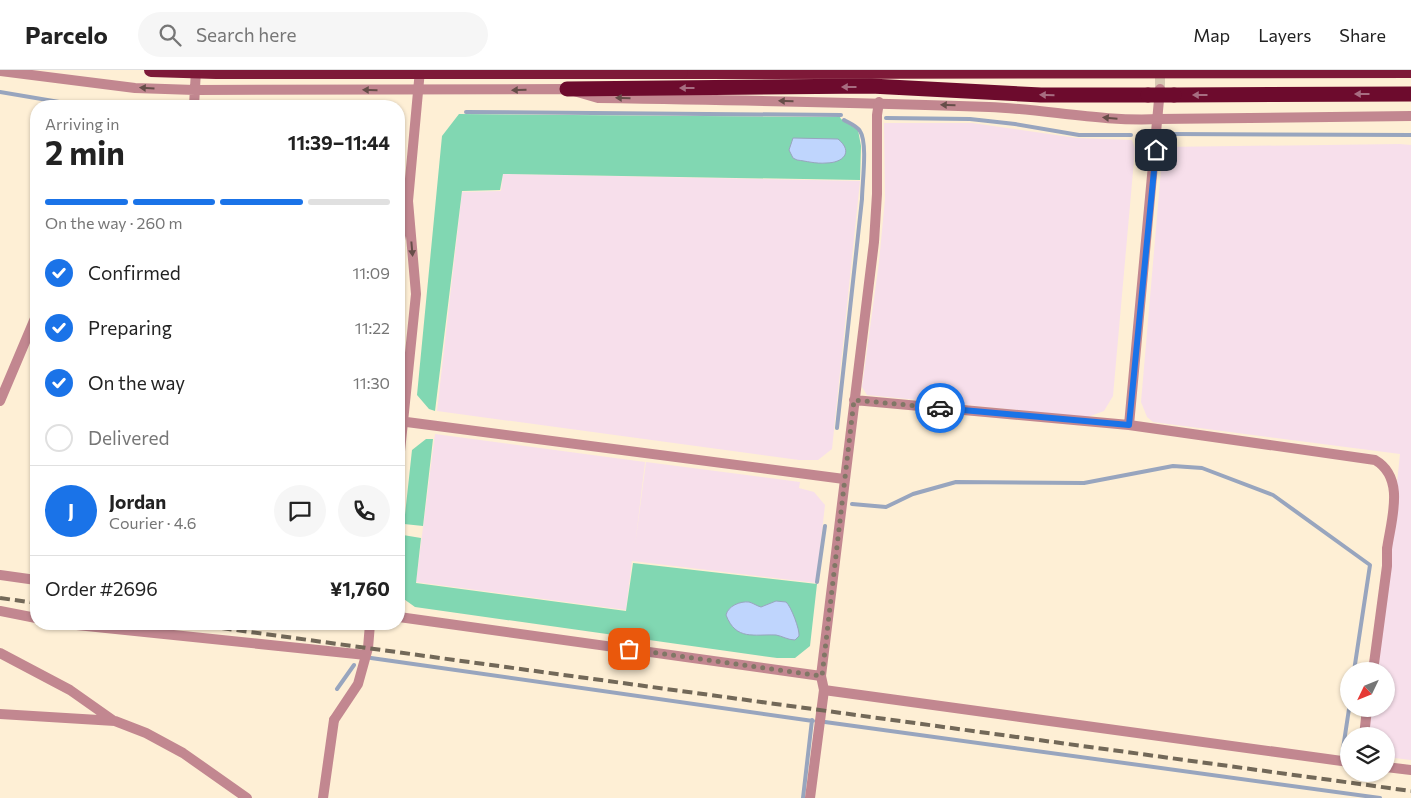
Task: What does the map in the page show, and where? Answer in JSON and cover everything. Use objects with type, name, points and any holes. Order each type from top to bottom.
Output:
[{"type":"highway","points":[[151,70],[216,72],[1411,71]]},
{"type":"highway","points":[[567,89],[871,86],[1041,95],[1154,92],[1174,95],[1411,94]]},
{"type":"street","points":[[194,100],[196,70]]},
{"type":"street","points":[[405,216],[420,70]]},
{"type":"street","points":[[0,71],[135,88],[195,90],[418,91],[567,89],[598,98],[880,99],[1018,108],[1111,119],[1411,116]]},
{"type":"street","points":[[1129,425],[1159,119],[1154,92]]},
{"type":"street","points":[[810,798],[824,690],[822,676],[844,479],[874,232],[880,99]]},
{"type":"street","points":[[405,388],[416,294],[408,201]]},
{"type":"street","points":[[0,401],[30,330]]},
{"type":"street","points":[[854,400],[1129,425],[1375,460],[1391,474],[1394,487],[1387,549],[1387,566],[1373,662]]},
{"type":"street","points":[[405,423],[844,479]]},
{"type":"street","points":[[0,574],[30,579]]},
{"type":"street","points":[[0,611],[30,617]]},
{"type":"street","points":[[405,618],[822,676]]},
{"type":"street","points":[[125,630],[366,655]]},
{"type":"street","points":[[323,798],[334,720],[358,684],[366,655],[369,630]]},
{"type":"street","points":[[0,653],[70,690],[114,722]]},
{"type":"street","points":[[824,690],[1340,761]]},
{"type":"street","points":[[0,714],[114,722],[146,733],[183,753],[247,798]]},
{"type":"street","points":[[1395,768],[1411,770]]},
{"type":"shaded area","points":[[884,123],[972,123],[1077,138],[1132,140],[1135,149],[1113,396],[1104,411],[1088,417],[867,395],[862,387],[879,262],[885,199]]},
{"type":"shaded area","points":[[1411,145],[1411,760],[1395,758],[1395,727],[1364,727],[1366,718],[1395,718],[1395,662],[1374,662],[1389,559],[1400,454],[1153,422],[1147,417],[1141,402],[1163,147]]},
{"type":"shaded area","points":[[503,174],[860,181],[832,449],[818,460],[799,460],[437,411],[462,192],[501,191]]},
{"type":"shaded area","points":[[435,434],[645,462],[635,546],[646,462],[800,482],[799,488],[814,492],[825,505],[816,583],[632,561],[626,610],[416,582]]},
{"type":"green space","points":[[459,114],[840,117],[858,130],[861,146],[860,180],[503,174],[500,190],[462,191],[435,411],[429,409],[417,395],[442,136]]},
{"type":"green space","points":[[426,439],[433,439],[423,526],[405,524],[412,450]]},
{"type":"green space","points":[[405,535],[421,538],[416,583],[626,611],[633,563],[817,584],[810,646],[795,658],[777,658],[415,607],[405,600]]},
{"type":"water","points":[[793,138],[838,139],[843,144],[846,152],[841,159],[832,163],[797,160],[793,158],[789,150]]},
{"type":"water","points":[[776,601],[786,602],[790,608],[799,633],[795,640],[776,635],[753,635],[740,632],[730,623],[726,615],[729,609],[738,603],[749,602],[761,607]]},
{"type":"waterway","points":[[0,92],[47,100]]},
{"type":"waterway","points":[[466,112],[841,115]]},
{"type":"waterway","points":[[886,118],[970,119],[1015,124],[1079,135],[1131,135]]},
{"type":"waterway","points":[[837,428],[862,199],[864,164],[864,145],[860,131],[844,120]]},
{"type":"waterway","points":[[1170,134],[1411,135]]},
{"type":"waterway","points":[[852,504],[886,507],[913,494],[956,482],[1084,483],[1173,466],[1202,468],[1273,495],[1370,565],[1355,662]]},
{"type":"waterway","points":[[817,582],[825,526]]},
{"type":"waterway","points":[[371,658],[813,721]]},
{"type":"waterway","points":[[337,689],[354,665]]},
{"type":"waterway","points":[[1346,727],[1348,718]]},
{"type":"waterway","points":[[803,798],[812,720]]},
{"type":"waterway","points":[[825,722],[1380,798]]},
{"type":"tunnel","points":[[1160,70],[1160,88]]},
{"type":"railway","points":[[0,598],[30,602]]},
{"type":"railway","points":[[236,630],[1411,791]]},
{"type":"way so far","points":[[629,649],[822,676],[854,400],[940,408]]},
{"type":"route","points":[[940,408],[1129,425],[1156,150]]}]
